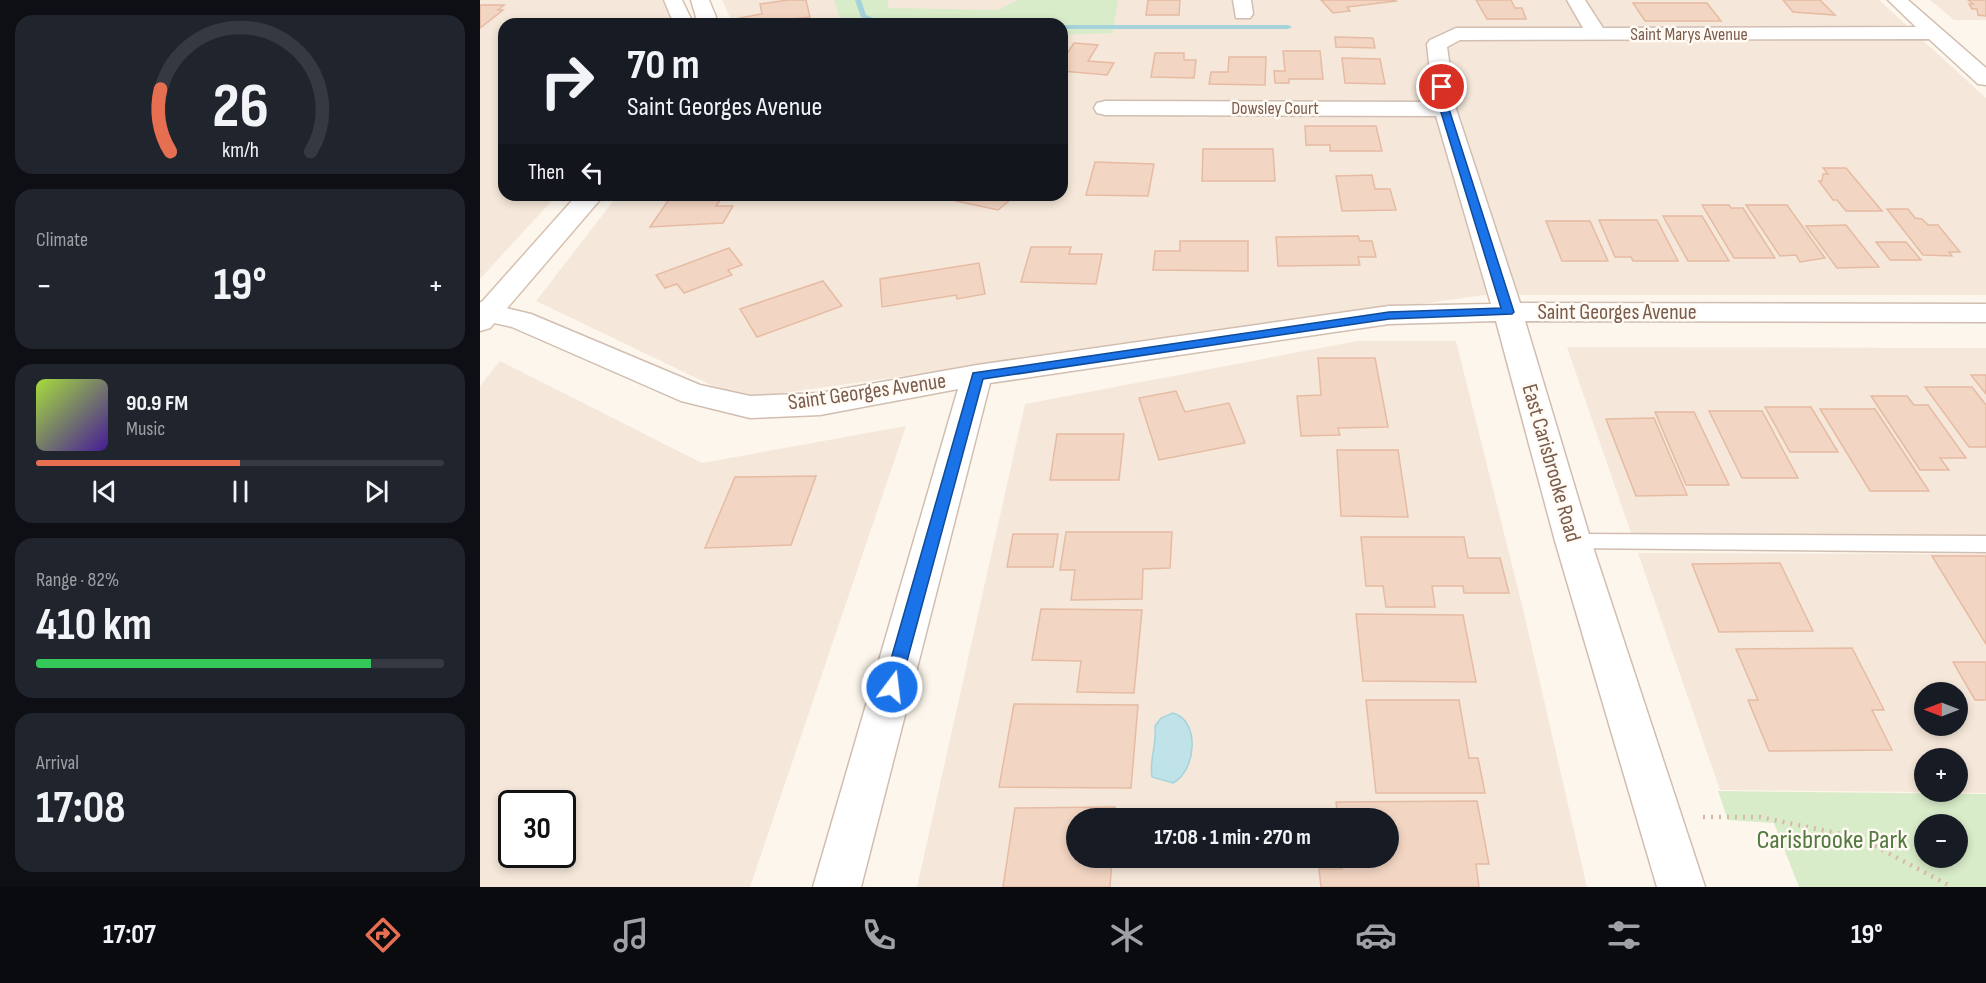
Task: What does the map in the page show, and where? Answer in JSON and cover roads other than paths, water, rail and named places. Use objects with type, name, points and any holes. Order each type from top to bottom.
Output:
[{"type":"street","points":[[673,0],[681,18]]},
{"type":"street","points":[[700,0],[706,18]]},
{"type":"street","points":[[1576,0],[1597,34]]},
{"type":"street","points":[[1897,0],[1986,79]]},
{"type":"street","name":"Saint Marys Avenue","points":[[1444,38],[1456,34],[1935,33]]},
{"type":"street","name":"East Carisbrooke Road","points":[[1444,38],[1437,44],[1445,109],[1508,312],[1573,541],[1661,816],[1681,887]]},
{"type":"street","name":"Dowsley Court","points":[[1106,108],[1445,109]]},
{"type":"street","points":[[483,315],[586,201]]},
{"type":"street","name":"Saint Georges Avenue","points":[[483,315],[521,320],[692,394],[750,407],[820,404],[977,375],[1389,315],[1508,312],[1986,313]]},
{"type":"street","points":[[837,887],[977,375]]},
{"type":"lane","points":[[1573,541],[1986,544]]},
{"type":"water","points":[[1173,713],[1182,718],[1188,726],[1192,746],[1187,768],[1173,783],[1152,777],[1151,770],[1155,726],[1161,718]]},
{"type":"waterway","points":[[858,0],[863,16],[868,18]]},
{"type":"waterway","points":[[1068,27],[1288,27]]},
{"type":"park label","name":"Carisbrooke Park","points":[[1832,840]]}]
